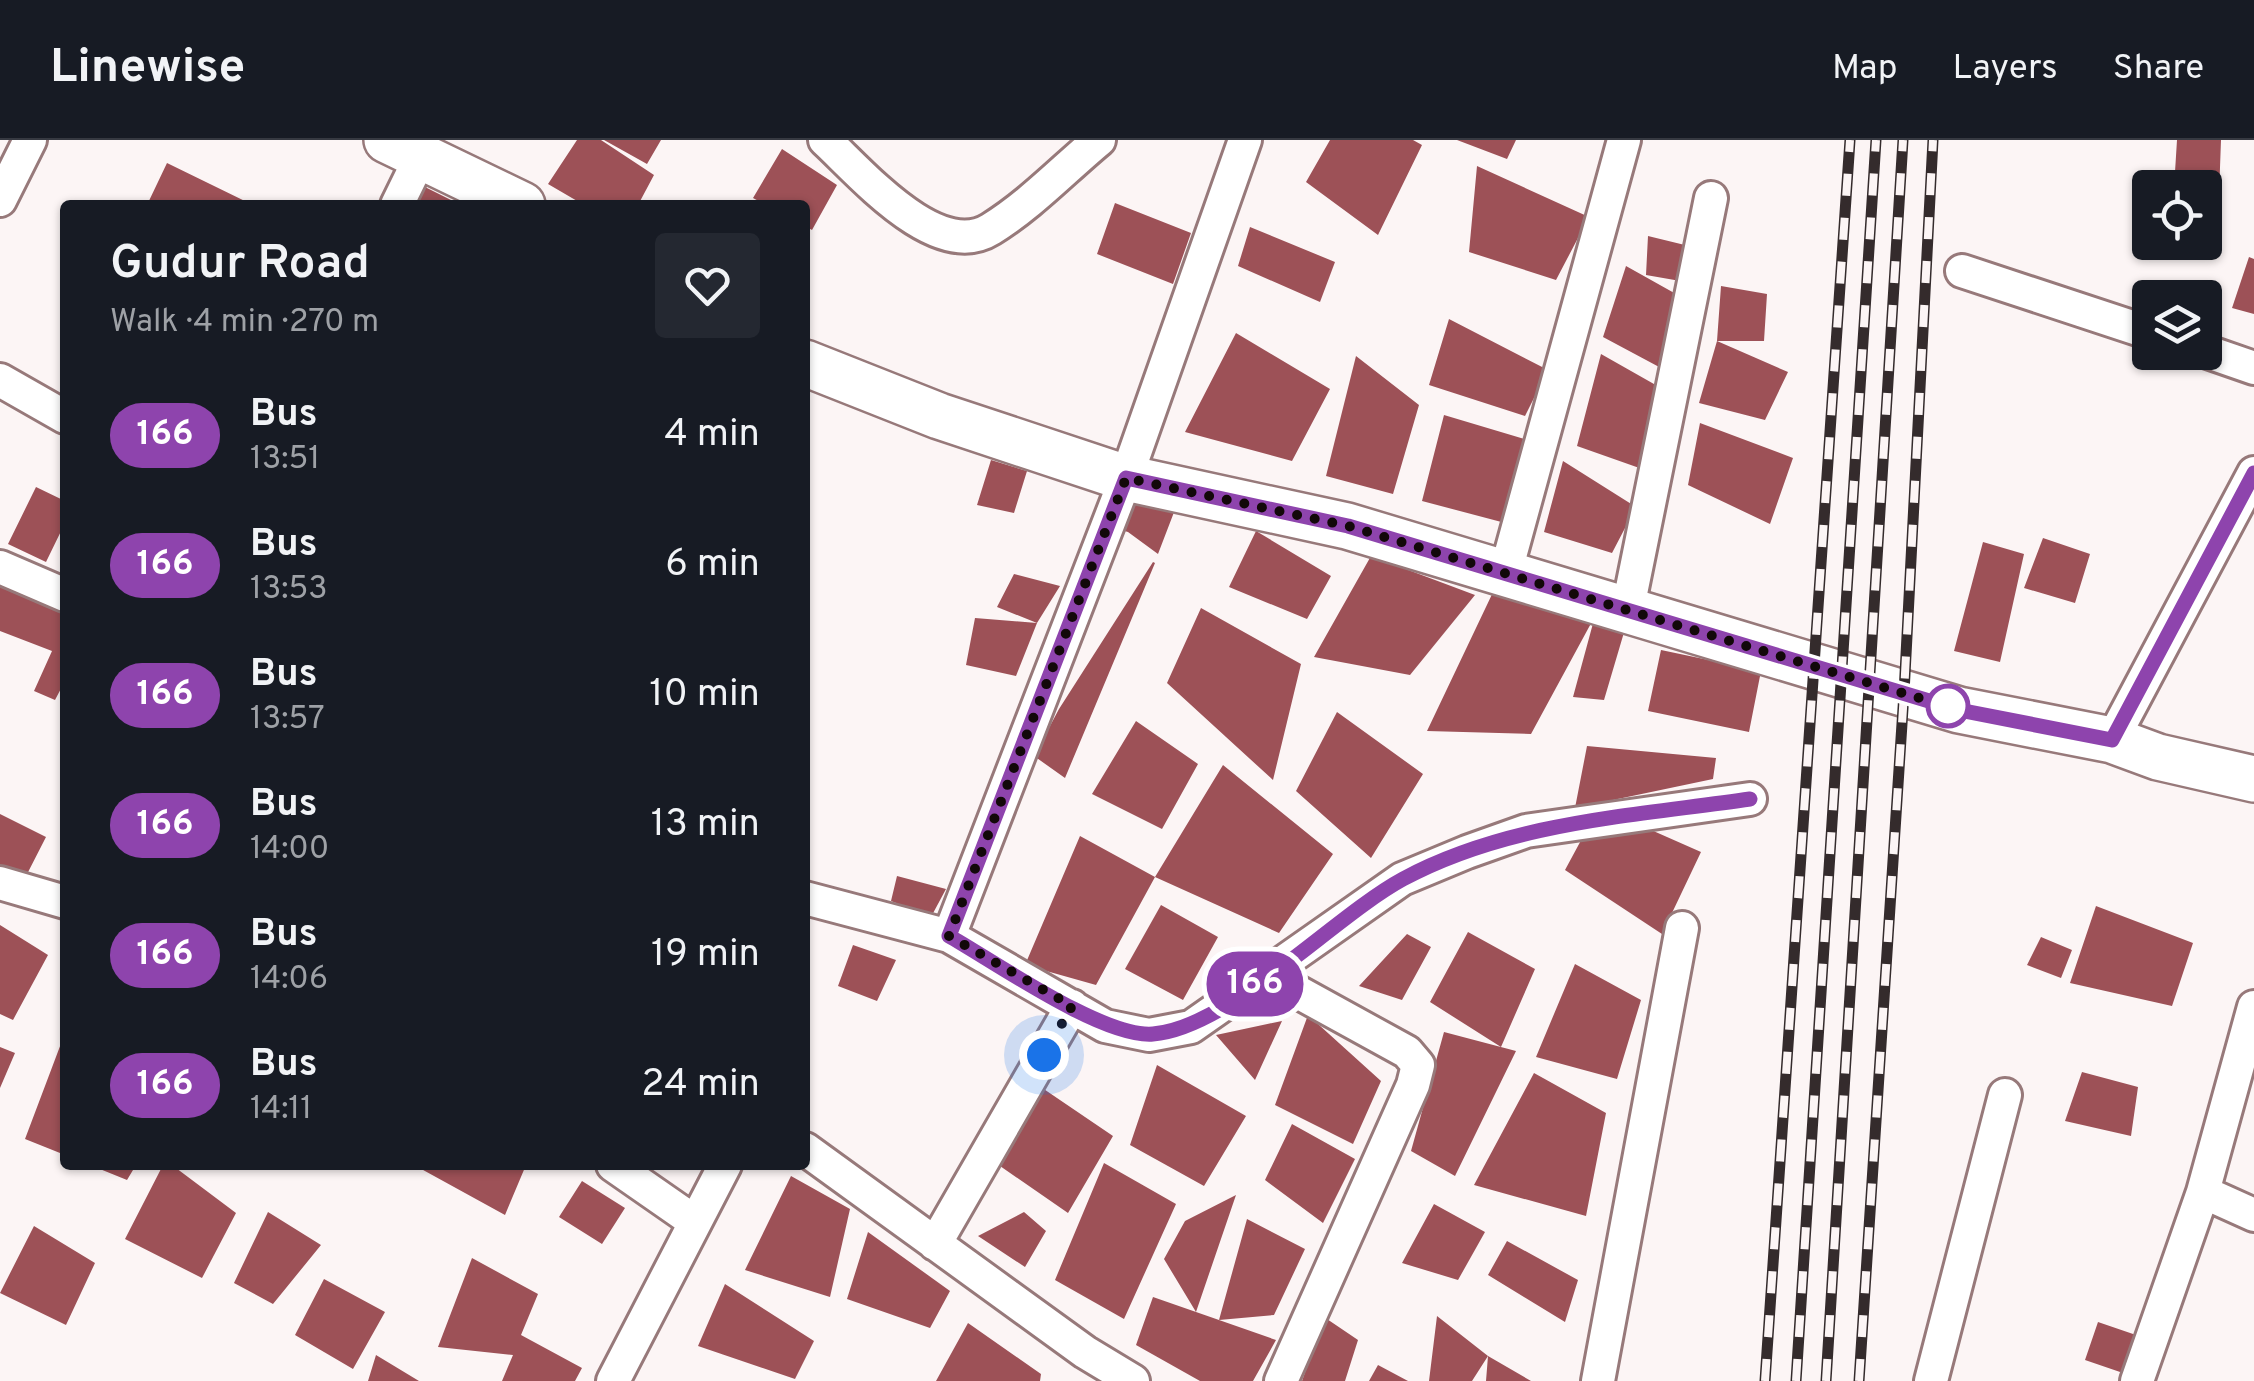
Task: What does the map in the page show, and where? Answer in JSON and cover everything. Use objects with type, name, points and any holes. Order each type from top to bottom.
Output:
[{"type":"street","points":[[0,200],[30,140]]},
{"type":"street","points":[[825,140],[905,215],[952,236],[988,231],[1099,140]]},
{"type":"street","points":[[949,936],[1126,478],[1245,140]]},
{"type":"street","points":[[1506,571],[1624,140]]},
{"type":"street","points":[[398,200],[404,148],[512,200]]},
{"type":"street","points":[[1628,608],[1711,198]]},
{"type":"street","points":[[1962,271],[2132,327]]},
{"type":"street","points":[[2222,357],[2254,368]]},
{"type":"street","points":[[810,365],[939,416],[1126,478],[1348,526],[1959,710],[2112,740],[2158,757],[2254,778]]},
{"type":"street","points":[[0,380],[60,414]]},
{"type":"street","points":[[2112,740],[2254,473]]},
{"type":"street","points":[[0,566],[60,593]]},
{"type":"street","points":[[810,899],[949,936],[1106,1026],[1149,1035],[1192,1026],[1402,880],[1467,852],[1526,831],[1750,799]]},
{"type":"street","points":[[0,883],[60,897]]},
{"type":"street","points":[[1598,1381],[1682,928]]},
{"type":"street","points":[[1268,975],[1406,1052],[1418,1066],[1281,1381]]},
{"type":"street","points":[[935,1244],[1072,1006]]},
{"type":"street","points":[[2137,1381],[2203,1192],[2243,1094],[2254,1007]]},
{"type":"street","points":[[1931,1381],[2006,1095]]},
{"type":"street","points":[[810,1152],[1085,1352],[1134,1381]]},
{"type":"street","points":[[620,1170],[695,1222]]},
{"type":"street","points":[[613,1381],[722,1170]]},
{"type":"street","points":[[2203,1192],[2254,1215]]},
{"type":"building","points":[[577,140],[601,140],[654,175],[641,200],[575,200],[548,184]]},
{"type":"building","points":[[604,140],[661,140],[647,164]]},
{"type":"building","points":[[1330,140],[1413,140],[1422,145],[1378,235],[1306,182]]},
{"type":"building","points":[[1457,140],[1516,140],[1507,159]]},
{"type":"building","points":[[2177,140],[2221,140],[2220,170],[2175,170]]},
{"type":"building","points":[[782,149],[837,185],[812,230],[810,200],[753,198]]},
{"type":"building","points":[[167,163],[243,200],[149,200]]},
{"type":"building","points":[[1477,166],[1589,217],[1556,280],[1469,252]]},
{"type":"building","points":[[425,187],[451,200],[418,200]]},
{"type":"building","points":[[1115,203],[1191,233],[1173,284],[1097,254]]},
{"type":"building","points":[[1250,227],[1335,262],[1320,302],[1238,266]]},
{"type":"building","points":[[1648,236],[1693,247],[1686,282],[1646,275]]},
{"type":"building","points":[[2249,257],[2254,259],[2254,314],[2232,308]]},
{"type":"building","points":[[1626,266],[1676,294],[1661,368],[1603,337]]},
{"type":"building","points":[[1721,286],[1767,294],[1764,341],[1717,341]]},
{"type":"building","points":[[1449,319],[1548,370],[1525,416],[1429,385]]},
{"type":"building","points":[[1236,333],[1330,389],[1292,461],[1185,432]]},
{"type":"building","points":[[1717,341],[1788,372],[1765,420],[1699,403]]},
{"type":"building","points":[[1601,354],[1661,388],[1645,470],[1577,446]]},
{"type":"building","points":[[1356,356],[1419,405],[1393,494],[1326,476]]},
{"type":"building","points":[[1444,415],[1528,440],[1509,524],[1422,501]]},
{"type":"building","points":[[1700,423],[1793,458],[1770,524],[1688,485]]},
{"type":"building","points":[[991,460],[1027,471],[1014,513],[977,505]]},
{"type":"building","points":[[1563,461],[1636,507],[1612,553],[1544,532]]},
{"type":"building","points":[[36,487],[60,499],[60,533],[46,562],[8,544]]},
{"type":"building","points":[[1125,496],[1176,507],[1158,554],[1128,532],[1114,528]]},
{"type":"building","points":[[1256,531],[1331,576],[1307,619],[1229,587]]},
{"type":"building","points":[[2043,538],[2090,554],[2075,603],[2024,588]]},
{"type":"building","points":[[1983,542],[2024,554],[2000,662],[1954,651]]},
{"type":"building","points":[[1371,556],[1475,595],[1410,675],[1314,657]]},
{"type":"building","points":[[1153,562],[1065,778],[1034,756],[1059,709]]},
{"type":"building","points":[[1014,574],[1060,586],[1037,623],[997,607]]},
{"type":"building","points":[[0,586],[60,612],[60,690],[55,700],[34,691],[52,651],[0,631]]},
{"type":"building","points":[[1495,588],[1595,616],[1531,734],[1427,731]]},
{"type":"building","points":[[1201,608],[1301,664],[1273,780],[1167,683]]},
{"type":"building","points":[[1595,616],[1625,629],[1604,700],[1573,697]]},
{"type":"building","points":[[975,618],[1037,623],[1016,676],[966,665]]},
{"type":"building","points":[[1661,650],[1761,671],[1749,732],[1648,711]]},
{"type":"building","points":[[1337,712],[1423,774],[1371,858],[1296,791]]},
{"type":"building","points":[[1136,721],[1198,764],[1162,829],[1092,794]]},
{"type":"building","points":[[1587,746],[1716,758],[1713,779],[1575,808]]},
{"type":"building","points":[[1223,765],[1333,854],[1279,933],[1155,877]]},
{"type":"building","points":[[1599,807],[1701,852],[1662,934],[1565,870]]},
{"type":"building","points":[[0,814],[46,837],[24,880],[0,868]]},
{"type":"building","points":[[1080,836],[1155,877],[1096,985],[1025,965]]},
{"type":"building","points":[[897,876],[946,889],[931,917],[891,901]]},
{"type":"building","points":[[1161,905],[1218,937],[1183,1000],[1125,969]]},
{"type":"building","points":[[2096,906],[2193,943],[2172,1006],[2070,983]]},
{"type":"building","points":[[0,925],[48,955],[13,1020],[0,1014]]},
{"type":"building","points":[[1468,932],[1535,969],[1501,1047],[1430,1002]]},
{"type":"building","points":[[1407,934],[1431,947],[1402,1000],[1359,986]]},
{"type":"building","points":[[2041,937],[2072,950],[2061,978],[2027,965]]},
{"type":"building","points":[[853,945],[896,960],[877,1001],[838,986]]},
{"type":"building","points":[[1575,964],[1641,1000],[1617,1079],[1536,1057]]},
{"type":"building","points":[[1308,1015],[1381,1081],[1353,1144],[1275,1105]]},
{"type":"building","points":[[1282,1021],[1255,1080],[1216,1035]]},
{"type":"building","points":[[1444,1032],[1516,1051],[1455,1176],[1411,1151]]},
{"type":"building","points":[[60,1046],[60,1153],[25,1139]]},
{"type":"building","points":[[0,1047],[15,1053],[0,1088]]},
{"type":"building","points":[[1157,1065],[1246,1116],[1204,1186],[1130,1145]]},
{"type":"building","points":[[2082,1072],[2138,1087],[2131,1136],[2065,1121]]},
{"type":"building","points":[[1534,1073],[1606,1113],[1586,1216],[1474,1185]]},
{"type":"building","points":[[1029,1079],[1113,1136],[1068,1213],[1000,1166]]},
{"type":"building","points":[[1292,1124],[1355,1159],[1323,1223],[1265,1180]]},
{"type":"building","points":[[1104,1163],[1176,1204],[1124,1319],[1055,1280]]},
{"type":"building","points":[[102,1170],[133,1170],[127,1180]]},
{"type":"building","points":[[160,1170],[179,1170],[236,1213],[202,1278],[125,1239]]},
{"type":"building","points":[[423,1170],[524,1170],[505,1215]]},
{"type":"building","points":[[791,1176],[850,1209],[830,1297],[745,1270]]},
{"type":"building","points":[[582,1181],[625,1208],[602,1244],[559,1217]]},
{"type":"building","points":[[1236,1195],[1196,1312],[1164,1259],[1185,1221]]},
{"type":"building","points":[[1434,1204],[1485,1232],[1458,1280],[1402,1263]]},
{"type":"building","points":[[268,1212],[321,1245],[273,1304],[234,1283]]},
{"type":"building","points":[[1024,1212],[1046,1231],[1025,1267],[978,1236]]},
{"type":"building","points":[[1247,1219],[1305,1249],[1274,1315],[1219,1320]]},
{"type":"building","points":[[34,1226],[95,1263],[66,1325],[0,1293]]},
{"type":"building","points":[[868,1232],[950,1291],[930,1328],[847,1299]]},
{"type":"building","points":[[1507,1241],[1578,1280],[1565,1322],[1488,1275]]},
{"type":"building","points":[[472,1258],[538,1294],[521,1335],[582,1368],[575,1381],[502,1381],[513,1355],[438,1347]]},
{"type":"building","points":[[324,1279],[385,1312],[353,1369],[295,1335]]},
{"type":"building","points":[[725,1284],[814,1341],[795,1379],[698,1346]]},
{"type":"building","points":[[1153,1297],[1276,1340],[1253,1381],[1200,1381],[1136,1345]]},
{"type":"building","points":[[1437,1316],[1488,1356],[1472,1381],[1429,1381]]},
{"type":"building","points":[[1324,1317],[1358,1340],[1345,1381],[1302,1381]]},
{"type":"building","points":[[2098,1322],[2136,1335],[2123,1373],[2085,1360]]},
{"type":"building","points":[[968,1323],[1041,1374],[1040,1381],[936,1381]]},
{"type":"building","points":[[376,1355],[419,1381],[368,1381]]},
{"type":"building","points":[[1488,1356],[1531,1381],[1486,1381]]},
{"type":"building","points":[[1378,1365],[1408,1381],[1369,1381]]},
{"type":"railway","points":[[1765,1381],[1850,140]]},
{"type":"railway","points":[[1796,1381],[1876,140]]},
{"type":"railway","points":[[1826,1381],[1903,140]]},
{"type":"railway","points":[[1859,1381],[1904,693],[1933,140]]},
{"type":"bus line","name":"166","points":[[1750,799],[1526,831],[1467,852],[1402,880],[1192,1026],[1149,1035],[1106,1026],[949,936],[1126,478],[1348,526],[1959,710],[2112,740],[2254,473]]},
{"type":"route","points":[[1044,1055],[1072,1006],[949,936],[1126,478],[1348,526],[1959,710],[1948,706]]}]
